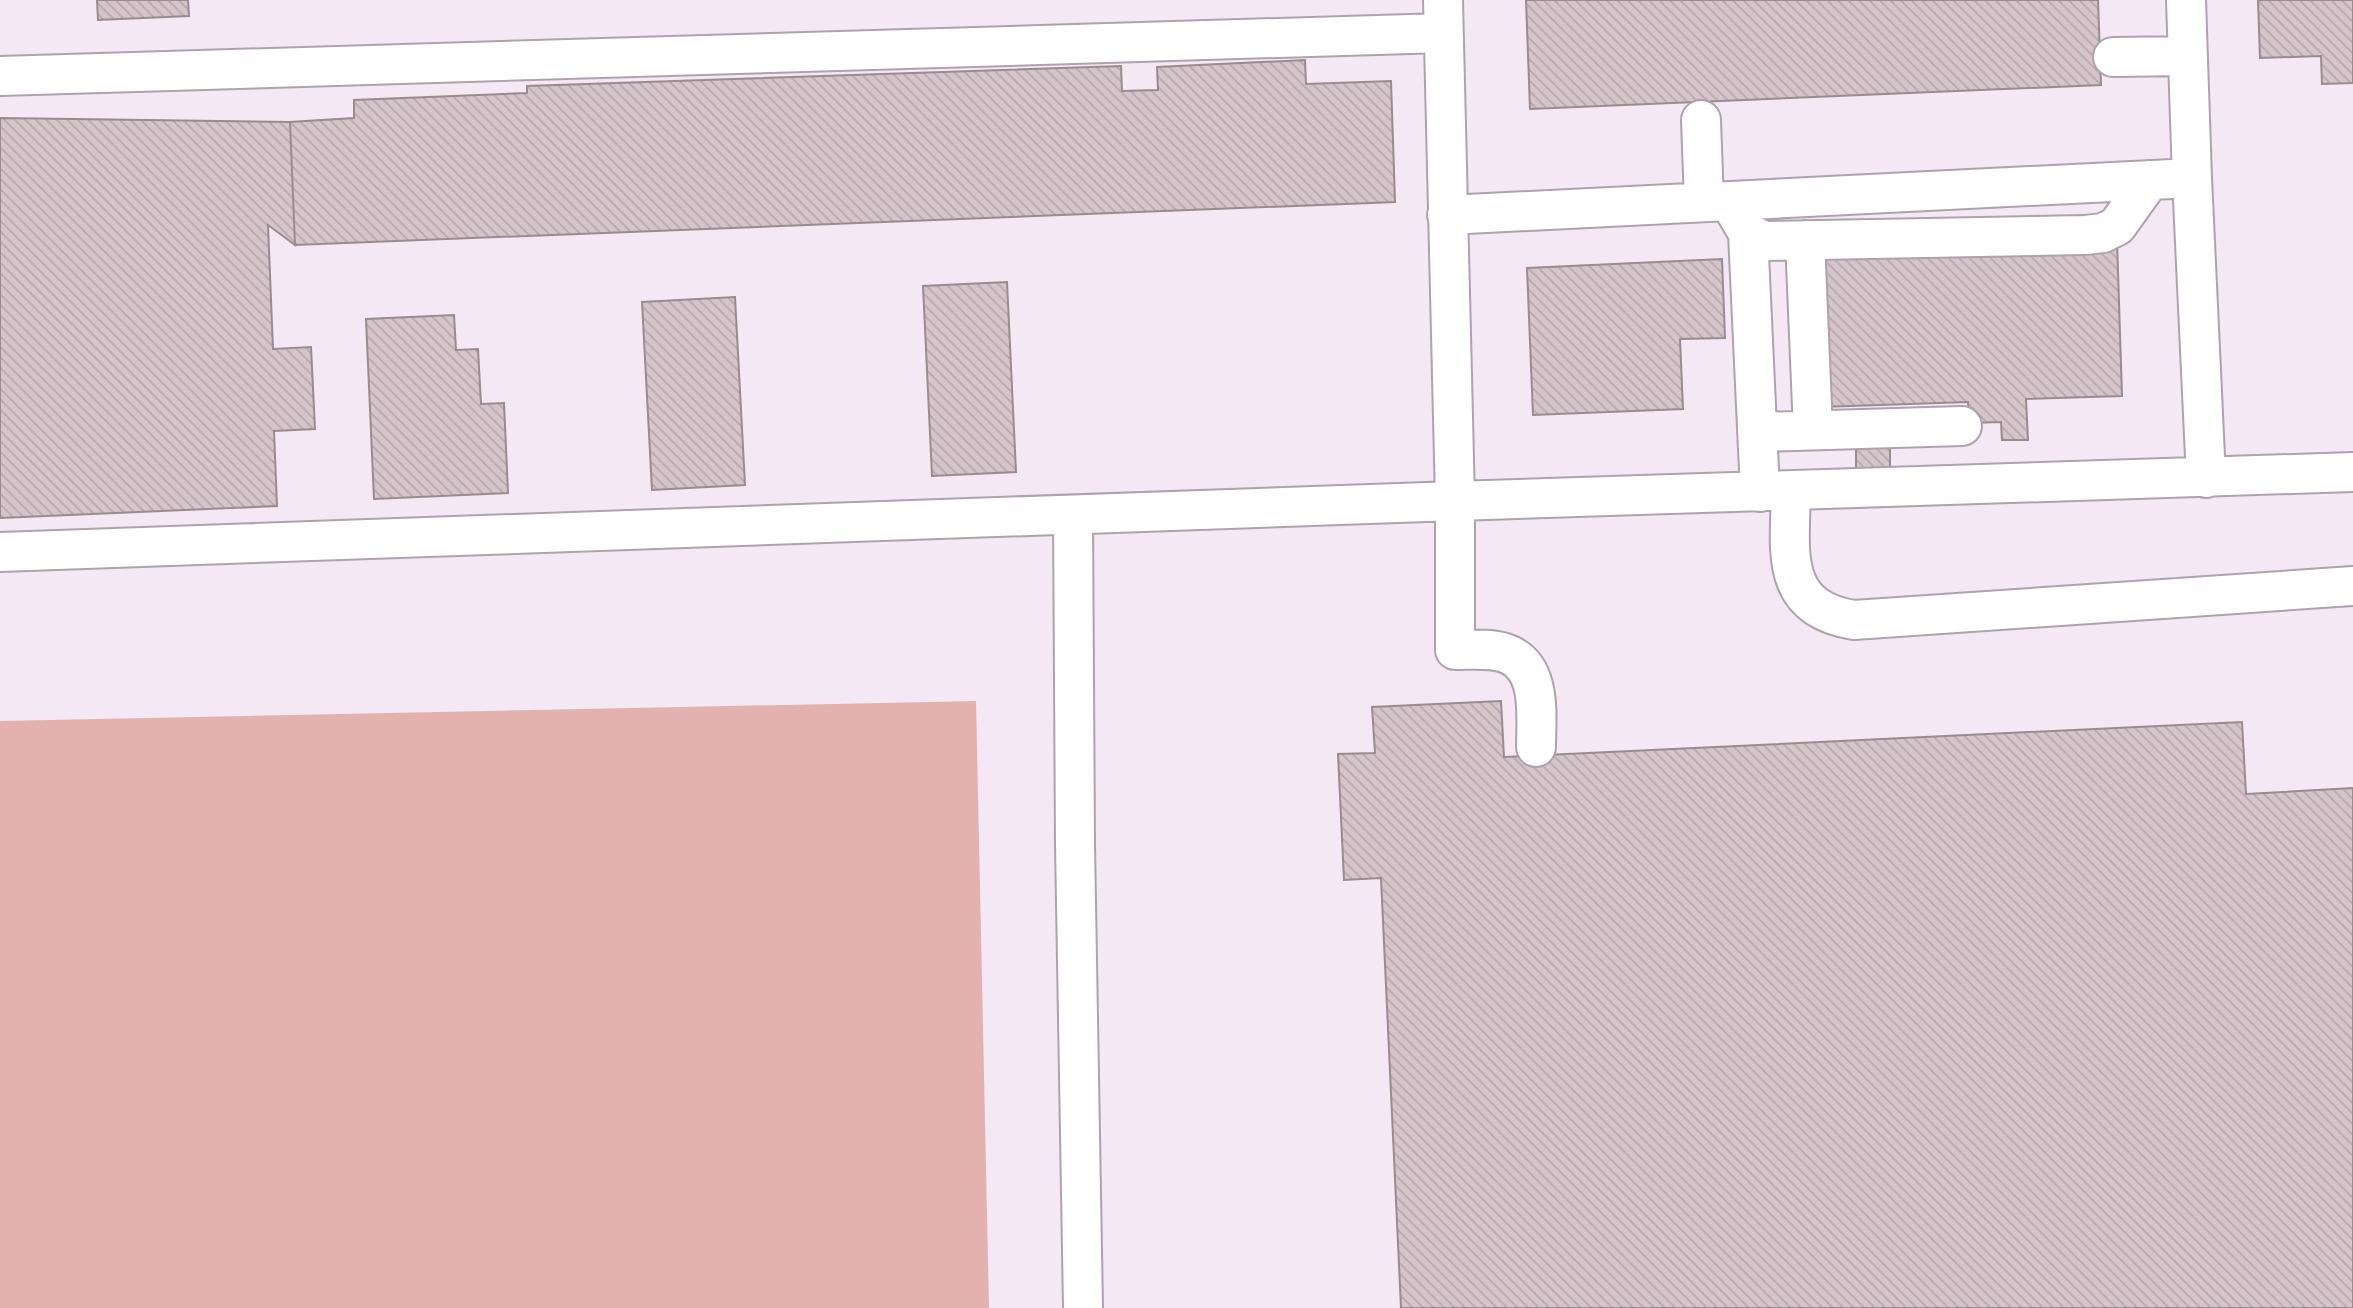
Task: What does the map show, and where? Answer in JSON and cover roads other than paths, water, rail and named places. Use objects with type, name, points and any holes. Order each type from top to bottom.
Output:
[{"type":"lane","points":[[2186,0],[2206,478]]},
{"type":"lane","points":[[0,76],[1443,16],[1455,501],[1455,650],[1495,651],[1518,660],[1535,688],[1536,747]]},
{"type":"lane","points":[[2113,57],[2188,56]]},
{"type":"lane","points":[[1701,120],[1716,201],[1748,233],[1764,241],[2103,233],[2116,226],[2150,180]]},
{"type":"lane","points":[[1447,215],[2192,178]]},
{"type":"lane","points":[[1748,233],[1757,432],[1775,491],[1796,584],[1825,612],[1854,620],[2353,586]]},
{"type":"lane","points":[[1805,240],[1813,430]]},
{"type":"lane","points":[[1757,432],[1962,426]]},
{"type":"lane","points":[[0,552],[2353,472]]},
{"type":"lane","points":[[1073,516],[1075,872],[1083,1308]]}]
